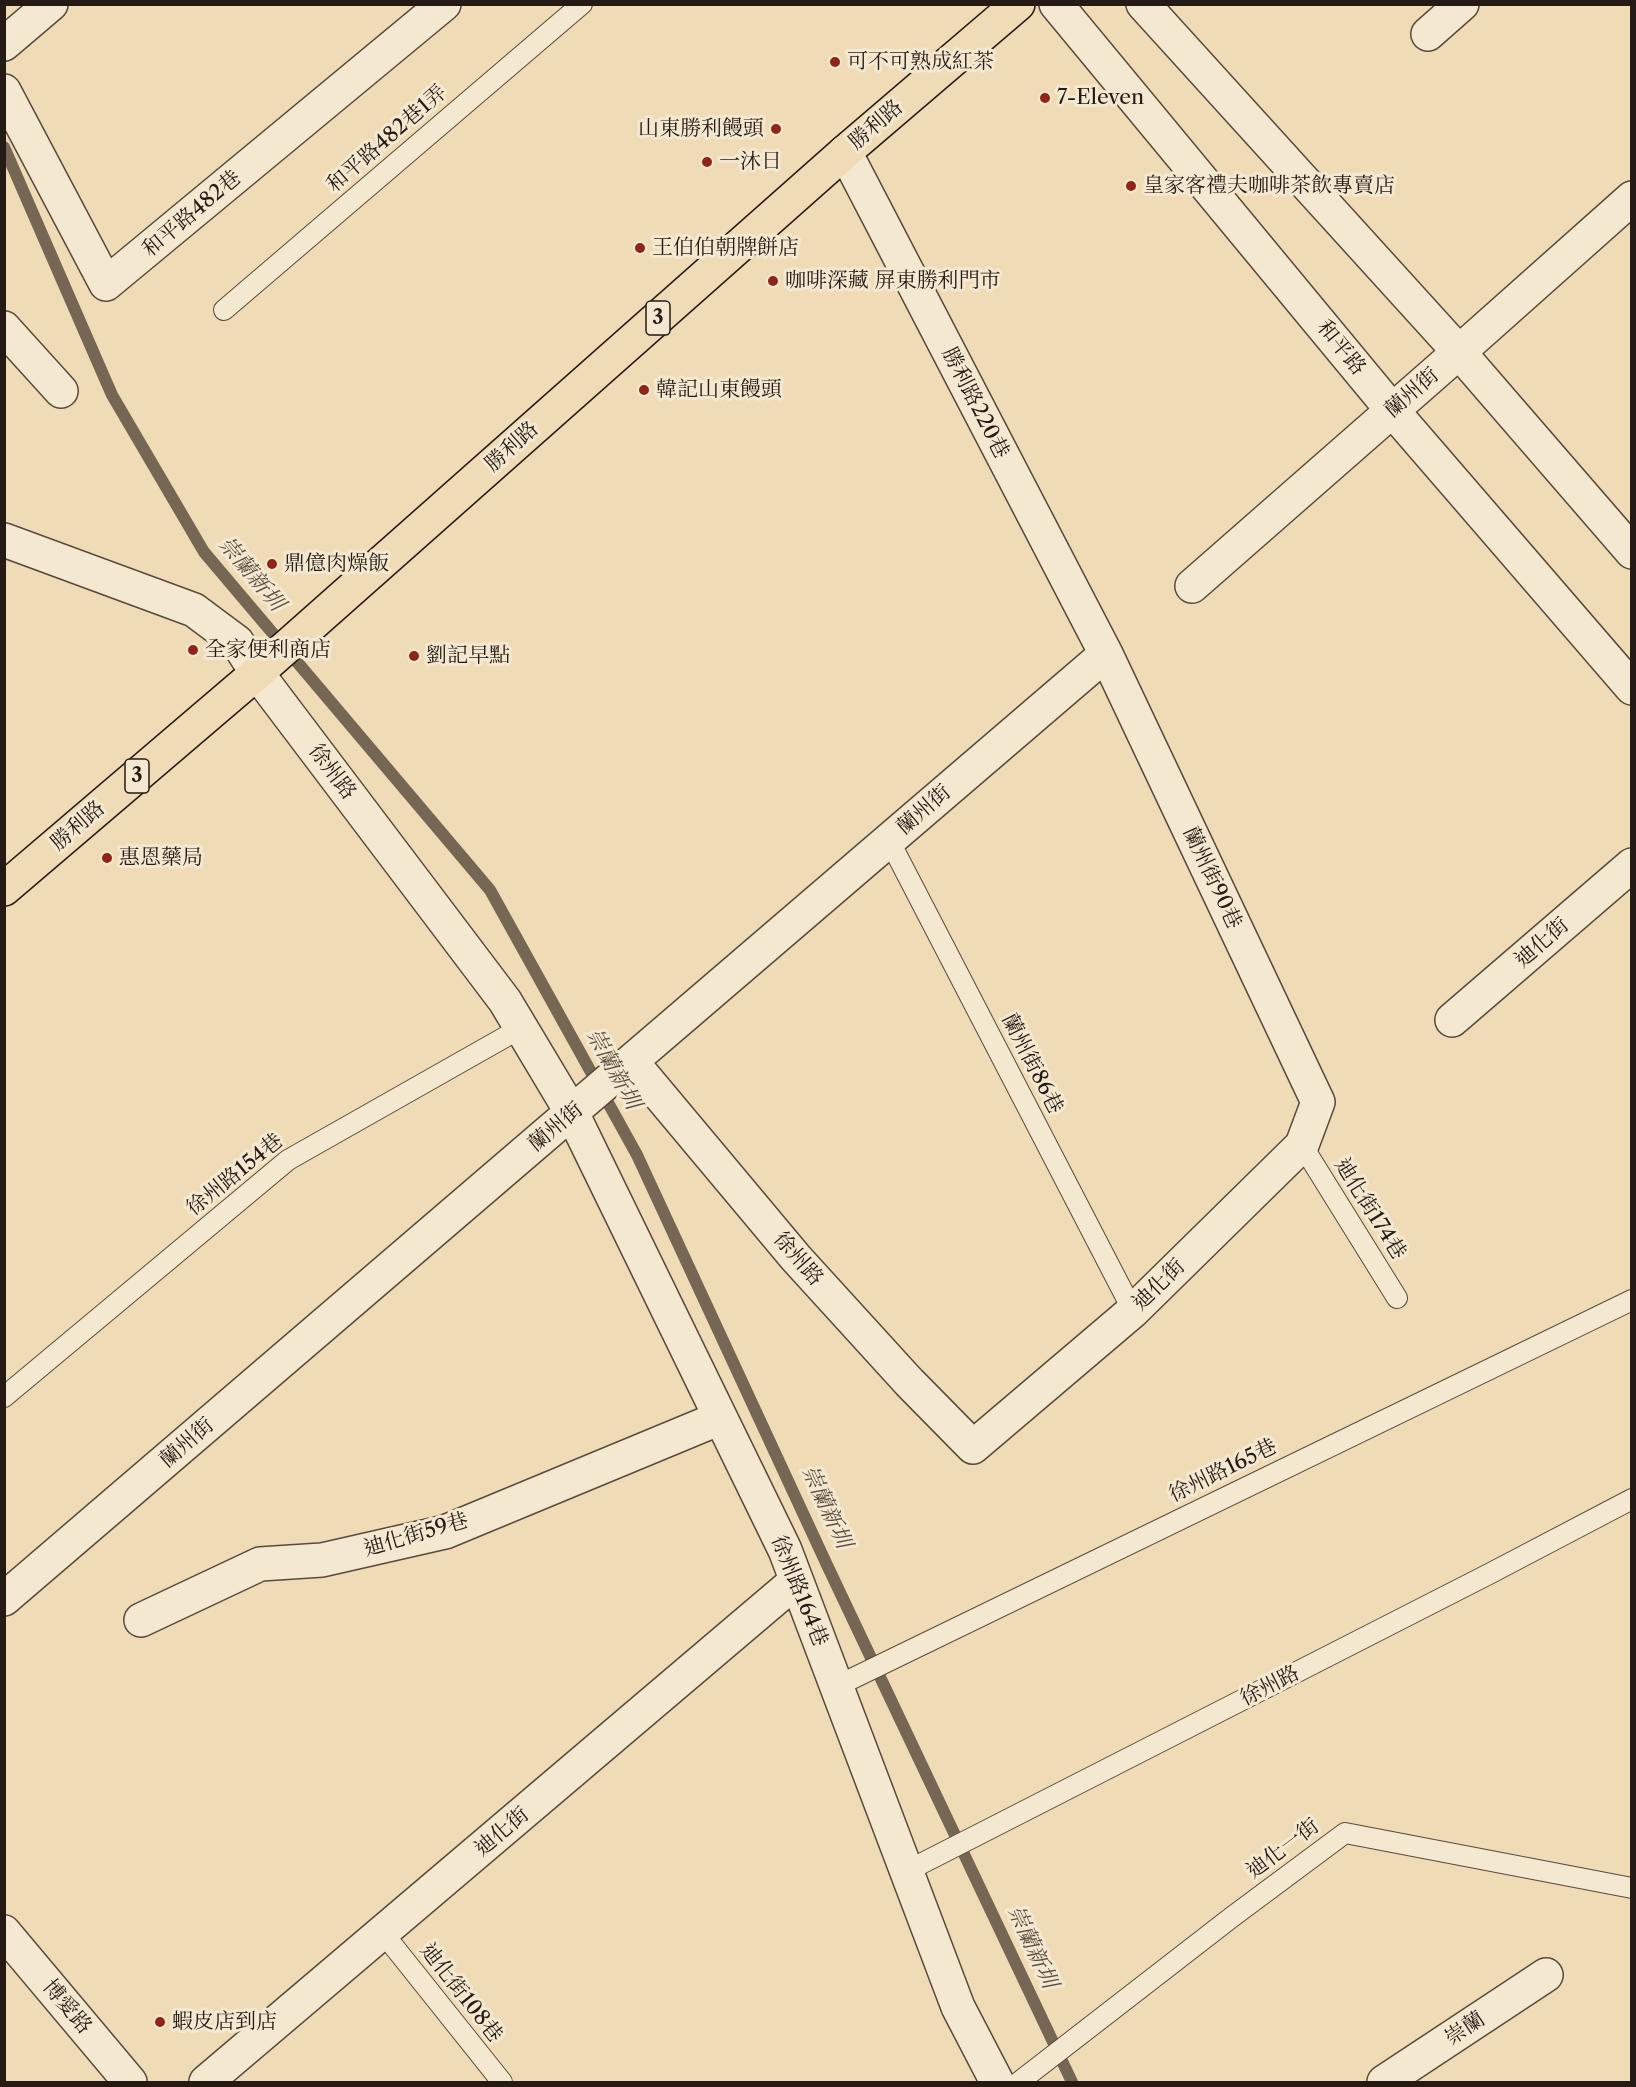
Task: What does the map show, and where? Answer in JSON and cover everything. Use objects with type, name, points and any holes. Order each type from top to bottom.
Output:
[{"type":"main road","name":"勝利路","points":[[4,889],[300,635],[845,152],[1018,4]]},
{"type":"street","points":[[4,44],[51,4]]},
{"type":"street","name":"和平路482巷","points":[[4,91],[106,284],[444,4]]},
{"type":"street","name":"和平路","points":[[1056,4],[1392,410],[1632,688]]},
{"type":"street","points":[[1143,4],[1459,352],[1630,548]]},
{"type":"street","points":[[1428,34],[1462,4]]},
{"type":"street","name":"勝利路220巷","points":[[845,152],[1106,654]]},
{"type":"street","name":"蘭州街","points":[[1192,586],[1632,198]]},
{"type":"street","points":[[4,328],[61,391]]},
{"type":"street","name":"徐州路","points":[[4,540],[194,610],[237,642],[263,667],[579,1107]]},
{"type":"street","name":"蘭州街","points":[[4,1599],[1106,654]]},
{"type":"street","name":"蘭州街90巷","points":[[1106,654],[1318,1102]]},
{"type":"street","name":"迪化街","points":[[1452,1020],[1632,865]]},
{"type":"street","name":"徐州路","points":[[624,1069],[909,1382],[973,1447]]},
{"type":"street","name":"迪化街","points":[[973,1447],[1133,1311],[1302,1145],[1318,1102]]},
{"type":"street","name":"徐州路164巷","points":[[579,1107],[720,1418],[785,1550],[796,1581],[847,1681],[907,1871],[958,2007],[997,2082]]},
{"type":"street","name":"迪化街59巷","points":[[141,1620],[260,1564],[322,1560],[445,1532],[720,1418]]},
{"type":"street","name":"迪化街","points":[[206,2082],[796,1581]]},
{"type":"street","name":"博愛路","points":[[4,1932],[130,2082]]},
{"type":"street","name":"崇蘭","points":[[1384,2082],[1546,1975]]},
{"type":"lane","name":"和平路482巷1弄","points":[[224,310],[582,4]]},
{"type":"lane","name":"蘭州街86巷","points":[[889,840],[1133,1311]]},
{"type":"lane","name":"徐州路154巷","points":[[4,1397],[288,1160],[521,1028]]},
{"type":"lane","name":"迪化街174巷","points":[[1302,1145],[1397,1298]]},
{"type":"lane","name":"徐州路165巷","points":[[847,1681],[1632,1300]]},
{"type":"lane","name":"徐州路","points":[[907,1871],[1479,1580],[1632,1499]]},
{"type":"lane","name":"迪化一街","points":[[1019,2082],[1232,1917],[1345,1833],[1632,1888]]},
{"type":"lane","name":"迪化街108巷","points":[[383,1933],[502,2082]]},
{"type":"waterway","name":"崇蘭新圳","points":[[4,147],[112,395],[204,552],[490,890],[637,1155],[827,1565],[1072,2082]]},
{"type":"place","name":"可不可熟成紅茶","points":[[835,62]]},
{"type":"place","name":"7-Eleven","points":[[1045,98]]},
{"type":"place","name":"山東勝利饅頭","points":[[776,129]]},
{"type":"place","name":"一沐日","points":[[707,162]]},
{"type":"place","name":"皇家客禮夫咖啡茶飲專賣店","points":[[1131,186]]},
{"type":"place","name":"王伯伯朝牌餅店","points":[[640,248]]},
{"type":"place","name":"咖啡深藏 屏東勝利門市","points":[[773,281]]},
{"type":"place","name":"韓記山東饅頭","points":[[644,390]]},
{"type":"place","name":"鼎億肉燥飯","points":[[272,564]]},
{"type":"place","name":"全家便利商店","points":[[193,650]]},
{"type":"place","name":"劉記早點","points":[[414,656]]},
{"type":"place","name":"惠恩藥局","points":[[107,858]]},
{"type":"place","name":"蝦皮店到店","points":[[160,2022]]}]
